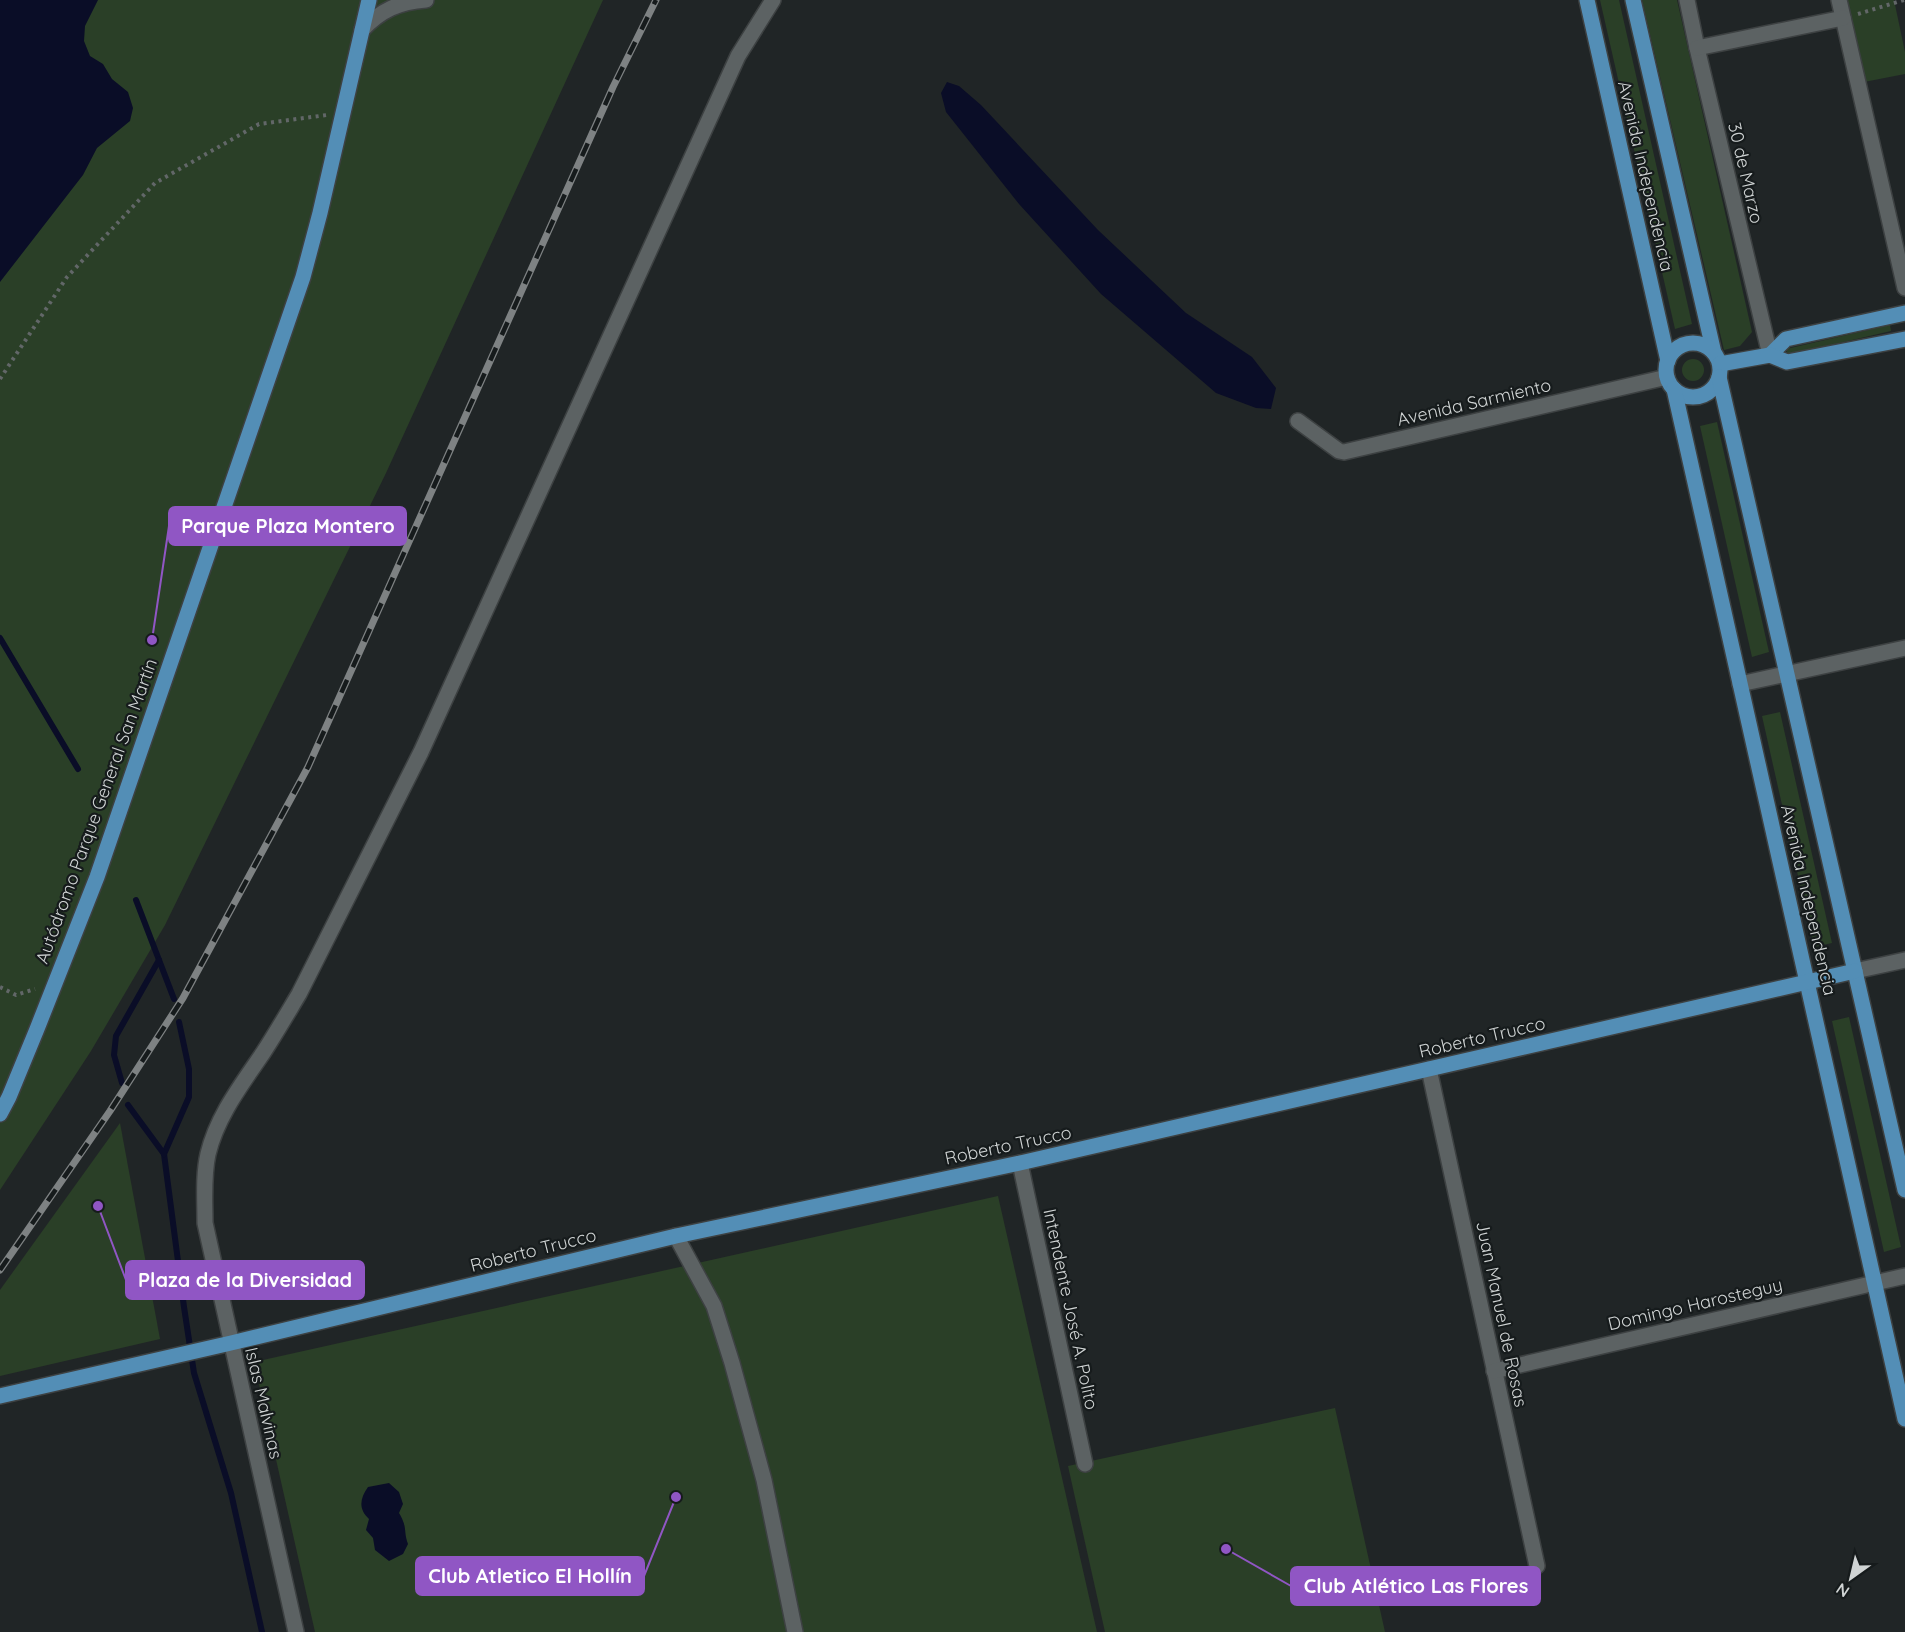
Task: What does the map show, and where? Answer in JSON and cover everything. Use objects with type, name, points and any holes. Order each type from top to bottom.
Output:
[{"type":"main road","name":"Autódromo Parque General San Martín","points":[[0,1114],[9,1097],[97,877],[303,277],[369,0]]},
{"type":"main road","name":"Avenida Independencia","points":[[1587,0],[1668,361]]},
{"type":"main road","name":"Avenida Independencia","points":[[1633,0],[1905,1190]]},
{"type":"main road","points":[[1770,355],[1786,339],[1905,313]]},
{"type":"main road","points":[[1717,364],[1770,355],[1787,362],[1905,339]]},
{"type":"main road","points":[[1692,343],[1707,347],[1717,364],[1715,386],[1702,395],[1687,396],[1670,383],[1668,361],[1678,347],[1692,343]]},
{"type":"main road","name":"Avenida Independencia","points":[[1670,383],[1905,1419]]},
{"type":"main road","name":"Roberto Trucco","points":[[0,1396],[676,1236],[1020,1163],[1855,971]]},
{"type":"street","points":[[362,30],[385,10],[415,0]]},
{"type":"street","name":"Islas Malvinas","points":[[296,1632],[205,1223],[205,1181],[209,1153],[219,1125],[233,1097],[299,994],[421,752],[738,56],[772,0]]},
{"type":"street","name":"30 de Marzo","points":[[1687,0],[1770,355]]},
{"type":"street","points":[[1839,0],[1905,288]]},
{"type":"street","points":[[1697,48],[1843,18]]},
{"type":"street","name":"Avenida Sarmiento","points":[[1298,421],[1339,451],[1344,452],[1670,383]]},
{"type":"street","points":[[1740,684],[1905,648]]},
{"type":"street","points":[[1855,971],[1905,960]]},
{"type":"street","name":"Juan Manuel de Rosas","points":[[1429,1069],[1537,1566]]},
{"type":"street","name":"Intendente José A. Polito","points":[[1020,1163],[1085,1464]]},
{"type":"street","points":[[676,1236],[714,1306],[732,1363],[764,1480],[795,1632]]},
{"type":"street","name":"Domingo Harosteguy","points":[[1494,1371],[1905,1276]]},
{"type":"path","points":[[1843,18],[1904,0]]},
{"type":"path","points":[[0,379],[67,276],[155,183],[259,124],[343,113]]},
{"type":"path","points":[[0,987],[16,994],[56,982]]},
{"type":"green space","points":[[0,0],[603,0],[386,473],[165,925],[91,1051],[0,1190]]},
{"type":"green space","points":[[1600,0],[1619,0],[1692,324],[1675,329]]},
{"type":"green space","points":[[1642,0],[1677,0],[1752,332],[1740,346],[1724,350]]},
{"type":"green space","points":[[1846,0],[1894,0],[1905,52],[1905,74],[1864,82]]},
{"type":"green space","points":[[1890,325],[1891,331],[1788,355],[1786,349]]},
{"type":"green space","points":[[1693,359],[1701,362],[1704,370],[1701,378],[1693,381],[1685,378],[1682,370],[1685,362]]},
{"type":"green space","points":[[1717,422],[1769,652],[1752,657],[1700,426]]},
{"type":"green space","points":[[1780,712],[1832,943],[1814,947],[1762,716]]},
{"type":"green space","points":[[1849,1017],[1901,1247],[1884,1252],[1832,1021]]},
{"type":"green space","points":[[120,1123],[160,1339],[0,1376],[0,1290]]},
{"type":"green space","points":[[998,1196],[1097,1632],[315,1632],[254,1362]]},
{"type":"green space","points":[[1335,1408],[1385,1632],[1105,1632],[1068,1466]]},
{"type":"water","points":[[0,0],[98,0],[85,26],[84,41],[90,56],[103,64],[112,79],[128,92],[133,108],[130,121],[97,148],[83,175],[0,282]]},
{"type":"water","points":[[947,82],[959,86],[981,105],[1098,230],[1186,313],[1252,357],[1276,388],[1271,409],[1256,408],[1216,393],[1101,294],[1019,204],[946,112],[941,93]]},
{"type":"water","points":[[389,1483],[399,1492],[403,1504],[399,1513],[404,1522],[408,1544],[403,1554],[389,1561],[375,1550],[373,1538],[366,1530],[369,1519],[361,1503],[368,1487]]},
{"type":"waterway","points":[[0,638],[78,769]]},
{"type":"waterway","points":[[136,900],[174,999]]},
{"type":"waterway","points":[[122,1083],[114,1055],[116,1036],[159,960]]},
{"type":"waterway","points":[[179,1022],[189,1069],[189,1097],[164,1154],[184,1307],[194,1373],[231,1493],[262,1632]]},
{"type":"waterway","points":[[128,1105],[164,1154]]},
{"type":"railway","points":[[0,1270],[110,1111],[183,998],[308,767],[613,87],[656,0]]},
{"type":"place","name":"Parque Plaza Montero","points":[[152,640]]},
{"type":"place","name":"Plaza de la Diversidad","points":[[98,1206]]},
{"type":"place","name":"Club Atletico El Hollín","points":[[676,1497]]},
{"type":"place","name":"Club Atlético Las Flores","points":[[1226,1549]]}]
